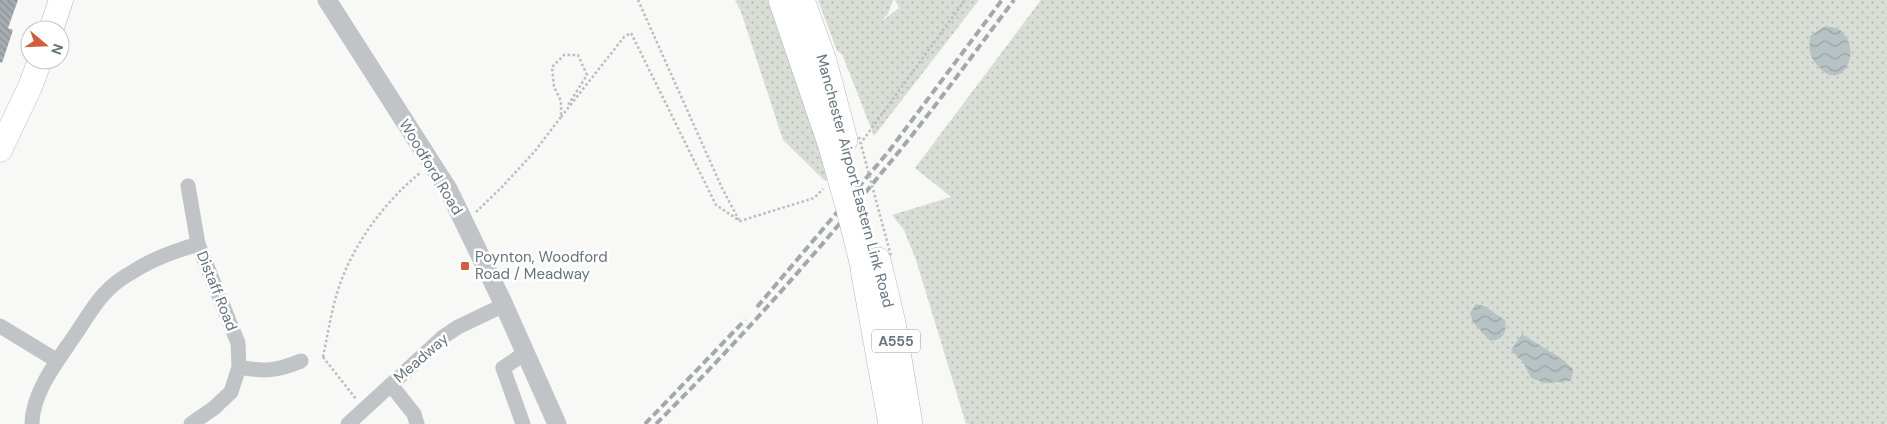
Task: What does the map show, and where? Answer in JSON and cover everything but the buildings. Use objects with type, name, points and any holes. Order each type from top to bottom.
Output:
[{"type":"highway","name":"Manchester Airport Eastern Link Road","points":[[781,0],[845,141]]},
{"type":"highway","name":"Manchester Airport Eastern Link Road","points":[[802,0],[824,61],[877,260],[893,323],[910,424]]},
{"type":"highway","name":"Manchester Airport Eastern Link Road","points":[[877,260],[891,424]]},
{"type":"main road","points":[[54,20],[61,0]]},
{"type":"main road","points":[[3,137],[35,70]]},
{"type":"street","name":"Woodford Road","points":[[327,0],[448,189],[504,305],[557,424]]},
{"type":"street","points":[[188,186],[198,244]]},
{"type":"street","name":"Distaff Road","points":[[32,424],[32,413],[36,400],[56,360],[96,302],[113,286],[134,271],[166,254],[198,244],[238,344],[239,367],[231,392],[214,408],[191,424]]},
{"type":"street","name":"Meadway","points":[[348,424],[443,337],[458,327],[504,305]]},
{"type":"street","points":[[0,326],[56,360]]},
{"type":"street","points":[[523,424],[503,368],[525,354]]},
{"type":"street","points":[[239,367],[262,371],[287,366],[301,360]]},
{"type":"street","points":[[391,385],[414,414],[417,424]]},
{"type":"path","points":[[465,223],[502,187],[528,158],[624,37],[631,32],[716,205],[740,221],[722,188],[638,0]]},
{"type":"path","points":[[909,76],[965,0]]},
{"type":"path","points":[[564,55],[578,55],[587,75],[560,116],[561,101],[554,87],[552,67],[564,55]]},
{"type":"path","points":[[845,141],[877,260]]},
{"type":"path","points":[[364,409],[323,357],[335,298],[352,256],[368,228],[400,190],[433,163]]},
{"type":"shaded area","points":[[735,0],[773,0],[829,180],[825,181],[783,140],[741,12]]},
{"type":"shaded area","points":[[818,0],[893,0],[888,14],[882,21],[899,8],[895,0],[979,0],[874,136],[842,54],[837,51]]},
{"type":"shaded area","points":[[1041,0],[1887,0],[1887,424],[966,424],[916,260],[904,230],[892,215],[951,197],[915,168]]},
{"type":"water","points":[[1825,26],[1840,30],[1847,38],[1850,48],[1847,66],[1836,75],[1828,74],[1820,68],[1810,53],[1810,36]]},
{"type":"water","points":[[1476,304],[1484,306],[1505,320],[1505,332],[1501,337],[1490,341],[1473,322],[1470,313]]},
{"type":"water","points":[[1522,334],[1562,359],[1573,369],[1571,381],[1545,383],[1531,378],[1523,362],[1511,350]]},
{"type":"railway","points":[[757,307],[889,151],[1002,0]]},
{"type":"railway","points":[[656,424],[744,332],[829,236],[917,129],[1014,0]]},
{"type":"railway","points":[[645,424],[745,320]]},
{"type":"place","name":"Poynton, Woodford Road / Meadway","points":[[465,266]]}]
